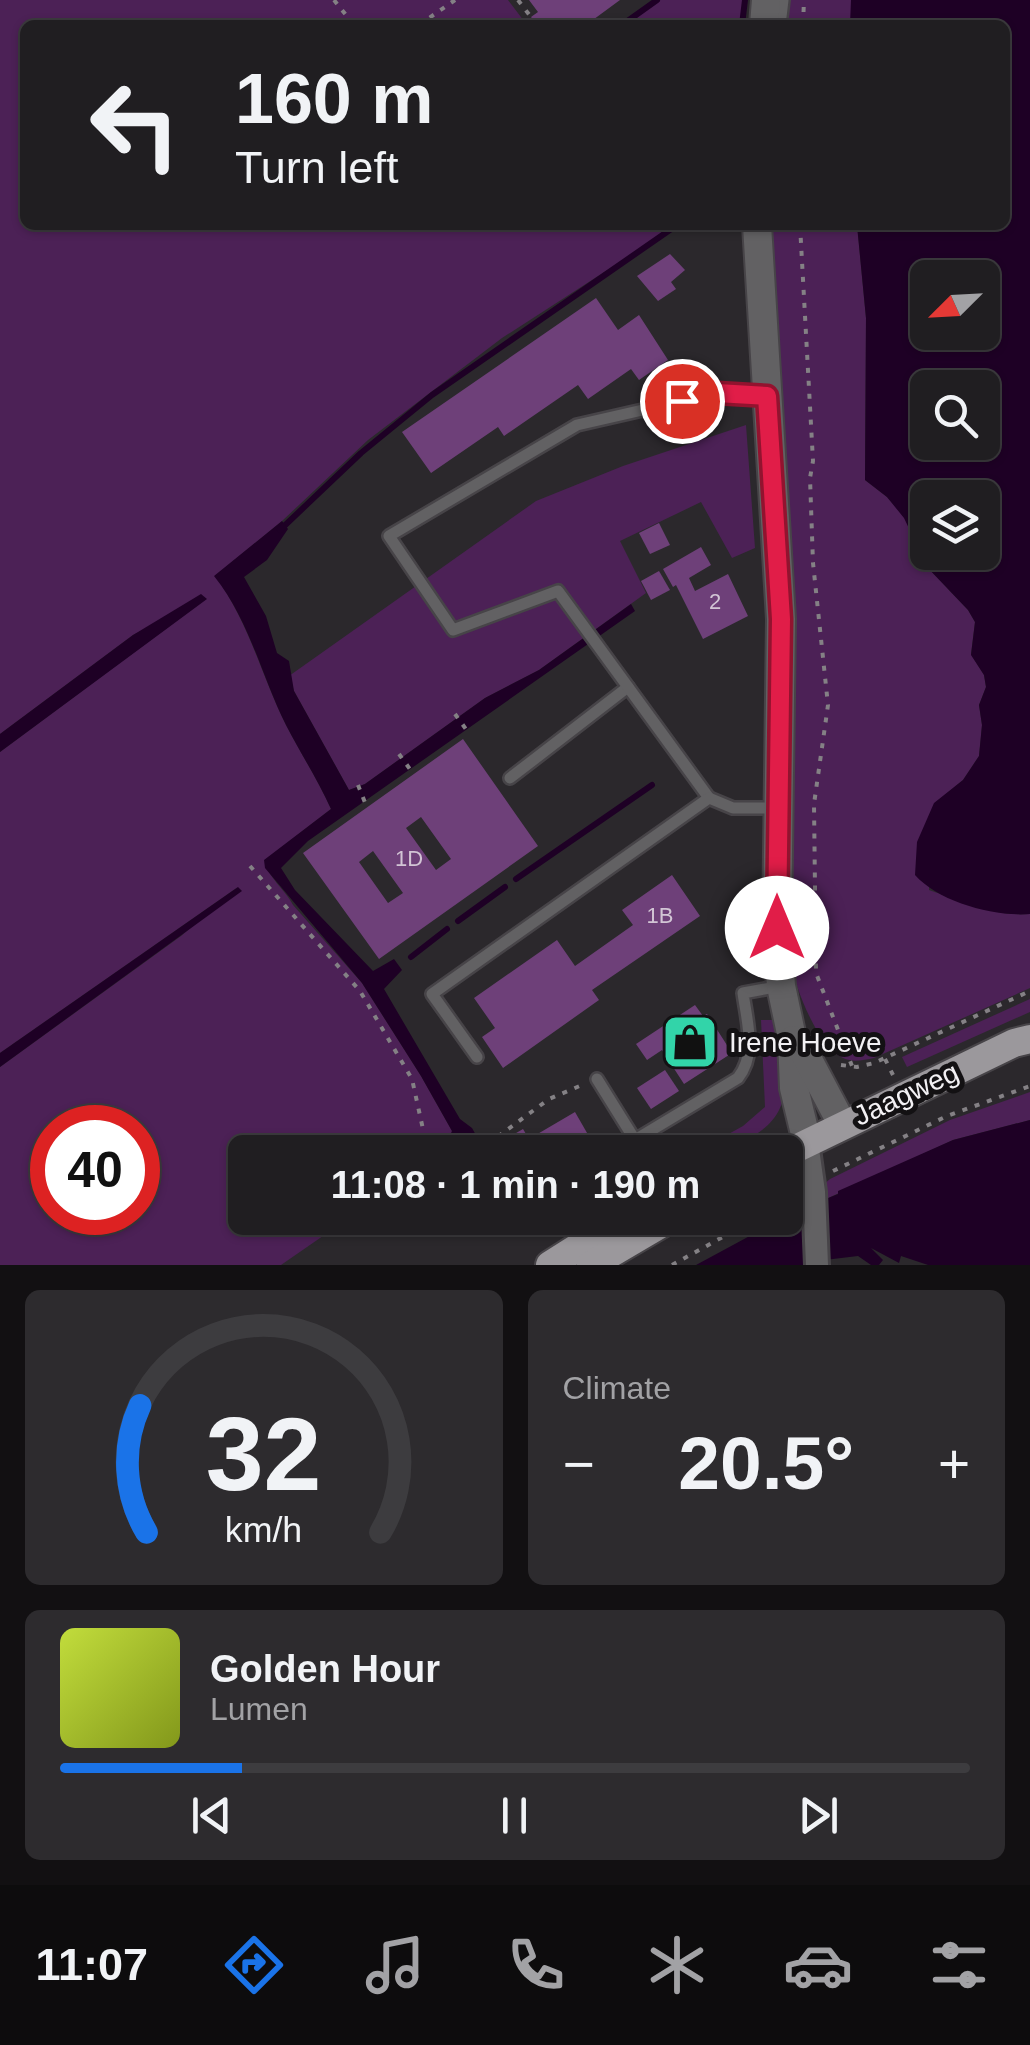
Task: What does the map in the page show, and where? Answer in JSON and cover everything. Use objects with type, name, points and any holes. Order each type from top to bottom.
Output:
[{"type":"main road","name":"Jaagweg","points":[[803,1144],[1024,1038]]},
{"type":"main road","points":[[550,1265],[580,1246],[620,1235]]},
{"type":"main road","points":[[591,1265],[642,1235]]},
{"type":"street","points":[[757,230],[781,619],[776,808],[781,986],[792,1038],[796,1135]]},
{"type":"street","points":[[792,1038],[804,1052],[842,1124]]},
{"type":"street","points":[[803,1164],[813,1188],[817,1265]]},
{"type":"lane","points":[[767,396],[717,393],[577,425],[389,536],[453,630],[558,592],[709,798],[733,808],[776,808]]},
{"type":"lane","points":[[510,778],[628,687]]},
{"type":"lane","points":[[477,1057],[432,994],[709,798]]},
{"type":"lane","points":[[597,1078],[635,1140],[738,1078],[748,1065],[750,1049],[743,993],[781,986]]},
{"type":"lane","points":[[618,1265],[649,1235]]},
{"type":"path","points":[[334,0],[350,20]]},
{"type":"path","points":[[426,20],[455,0]]},
{"type":"path","points":[[518,0],[533,20]]},
{"type":"path","name":"Jaagweg","points":[[800,230],[813,461],[813,564],[828,706],[814,804],[816,973],[852,1066],[885,1059],[1030,991]]},
{"type":"path","points":[[455,714],[468,732]]},
{"type":"path","points":[[399,754],[412,772]]},
{"type":"path","points":[[358,785],[366,805]]},
{"type":"path","points":[[250,866],[360,991],[412,1079],[424,1135]]},
{"type":"path","points":[[500,1135],[549,1099],[597,1078]]},
{"type":"path","name":"Jaagweg","points":[[813,1188],[947,1116],[1030,1086]]},
{"type":"path","points":[[672,1265],[727,1235]]},
{"type":"shaded area","points":[[0,0],[508,0],[523,20],[20,20],[20,230],[669,230],[502,338],[368,440],[282,521],[215,576],[246,630],[286,725],[331,809],[265,860],[266,866],[293,905],[362,983],[421,1076],[452,1131],[450,1135],[228,1135],[228,1235],[324,1235],[281,1265],[0,1265],[0,1067],[181,936],[238,887],[0,1053],[0,752],[206,599],[133,635],[0,734]]},
{"type":"shaded area","points":[[657,0],[745,0],[743,20],[629,20]]},
{"type":"shaded area","points":[[788,0],[852,0],[851,20],[786,20]]},
{"type":"shaded area","points":[[851,0],[1030,0],[1030,914],[968,906],[938,893],[915,875],[917,842],[934,803],[963,780],[979,756],[979,705],[986,687],[984,675],[971,655],[975,622],[930,570],[1000,570],[1000,480],[910,480],[910,530],[887,497],[865,480],[866,318],[857,230],[1010,230],[1010,20],[850,20]]},
{"type":"shaded area","points":[[766,230],[857,230],[866,318],[865,480],[905,518],[910,529],[910,570],[930,570],[968,610],[975,622],[971,654],[984,675],[986,687],[979,705],[979,756],[963,780],[934,804],[929,890],[991,911],[1030,914],[1030,988],[874,1058],[851,1060],[833,1052],[824,1042],[790,961]]},
{"type":"shaded area","points":[[746,425],[755,548],[732,558],[701,502],[620,541],[646,593],[539,670],[485,698],[365,784],[349,790],[289,676],[536,501],[623,466]]},
{"type":"shaded area","points":[[282,521],[288,529],[267,560],[244,577],[266,616],[277,653],[289,661],[294,691],[349,790],[365,784],[485,698],[539,670],[631,604],[635,611],[308,841],[281,868],[295,890],[373,971],[394,959],[402,970],[384,989],[460,1119],[476,1135],[450,1135],[452,1131],[421,1076],[362,983],[265,868],[264,860],[331,809],[286,725],[237,611],[214,576]]},
{"type":"shaded area","points":[[201,594],[207,599],[0,752],[0,734],[133,635]]},
{"type":"shaded area","points":[[238,887],[242,891],[0,1067],[0,1053]]},
{"type":"shaded area","points":[[1030,999],[1030,1012],[907,1067],[902,1057]]},
{"type":"shaded area","points":[[761,1020],[775,1020],[785,1084],[779,1111],[755,1135],[727,1135],[765,1107]]},
{"type":"shaded area","points":[[1030,1092],[1030,1120],[953,1140],[824,1200],[823,1185],[830,1179],[950,1120]]},
{"type":"shaded area","points":[[1030,1120],[1030,1265],[928,1265],[901,1256],[899,1263],[871,1248],[883,1260],[879,1265],[871,1265],[858,1256],[804,1265],[696,1265],[751,1235],[803,1235],[803,1208],[953,1140]]},
{"type":"building","points":[[529,0],[620,0],[593,20],[533,20],[531,17],[538,12]]},
{"type":"building","points":[[670,254],[685,270],[671,282],[676,289],[658,301],[637,276]]},
{"type":"building","points":[[596,298],[618,330],[639,315],[668,360],[639,380],[631,369],[588,399],[578,385],[504,436],[498,427],[431,473],[402,432]]},
{"type":"building","points":[[659,523],[670,545],[650,554],[639,533]]},
{"type":"building","points":[[701,547],[711,565],[689,578],[695,591],[728,574],[748,616],[703,639],[676,585],[673,587],[663,569]]},
{"type":"building","points":[[659,571],[670,590],[651,600],[641,581]]},
{"type":"building","points":[[463,739],[538,846],[379,959],[303,853]],"holes":[[[421,817],[451,859],[436,870],[406,828]],[[373,851],[403,893],[388,903],[359,862]]]},
{"type":"building","points":[[672,875],[700,916],[592,990],[599,1000],[503,1068],[482,1037],[495,1028],[474,998],[557,940],[575,966],[633,925],[622,910]]},
{"type":"building","points":[[695,1005],[703,1016],[707,1014],[732,1053],[684,1084],[662,1050],[647,1060],[636,1044]]},
{"type":"building","points":[[665,1070],[679,1091],[651,1109],[637,1088]]},
{"type":"building","points":[[575,1112],[588,1135],[536,1135]]},
{"type":"waterway","points":[[629,20],[657,0]]},
{"type":"waterway","points":[[743,20],[745,0]]},
{"type":"waterway","points":[[280,530],[361,453],[432,395],[670,230]]},
{"type":"waterway","points":[[516,879],[652,785]]},
{"type":"waterway","points":[[458,921],[505,887]]},
{"type":"waterway","points":[[411,957],[447,929]]},
{"type":"place","name":"Irene Hoeve","points":[[690,1042]]},
{"type":"route","points":[[682,401],[717,393],[767,396],[781,619],[777,928]]}]
